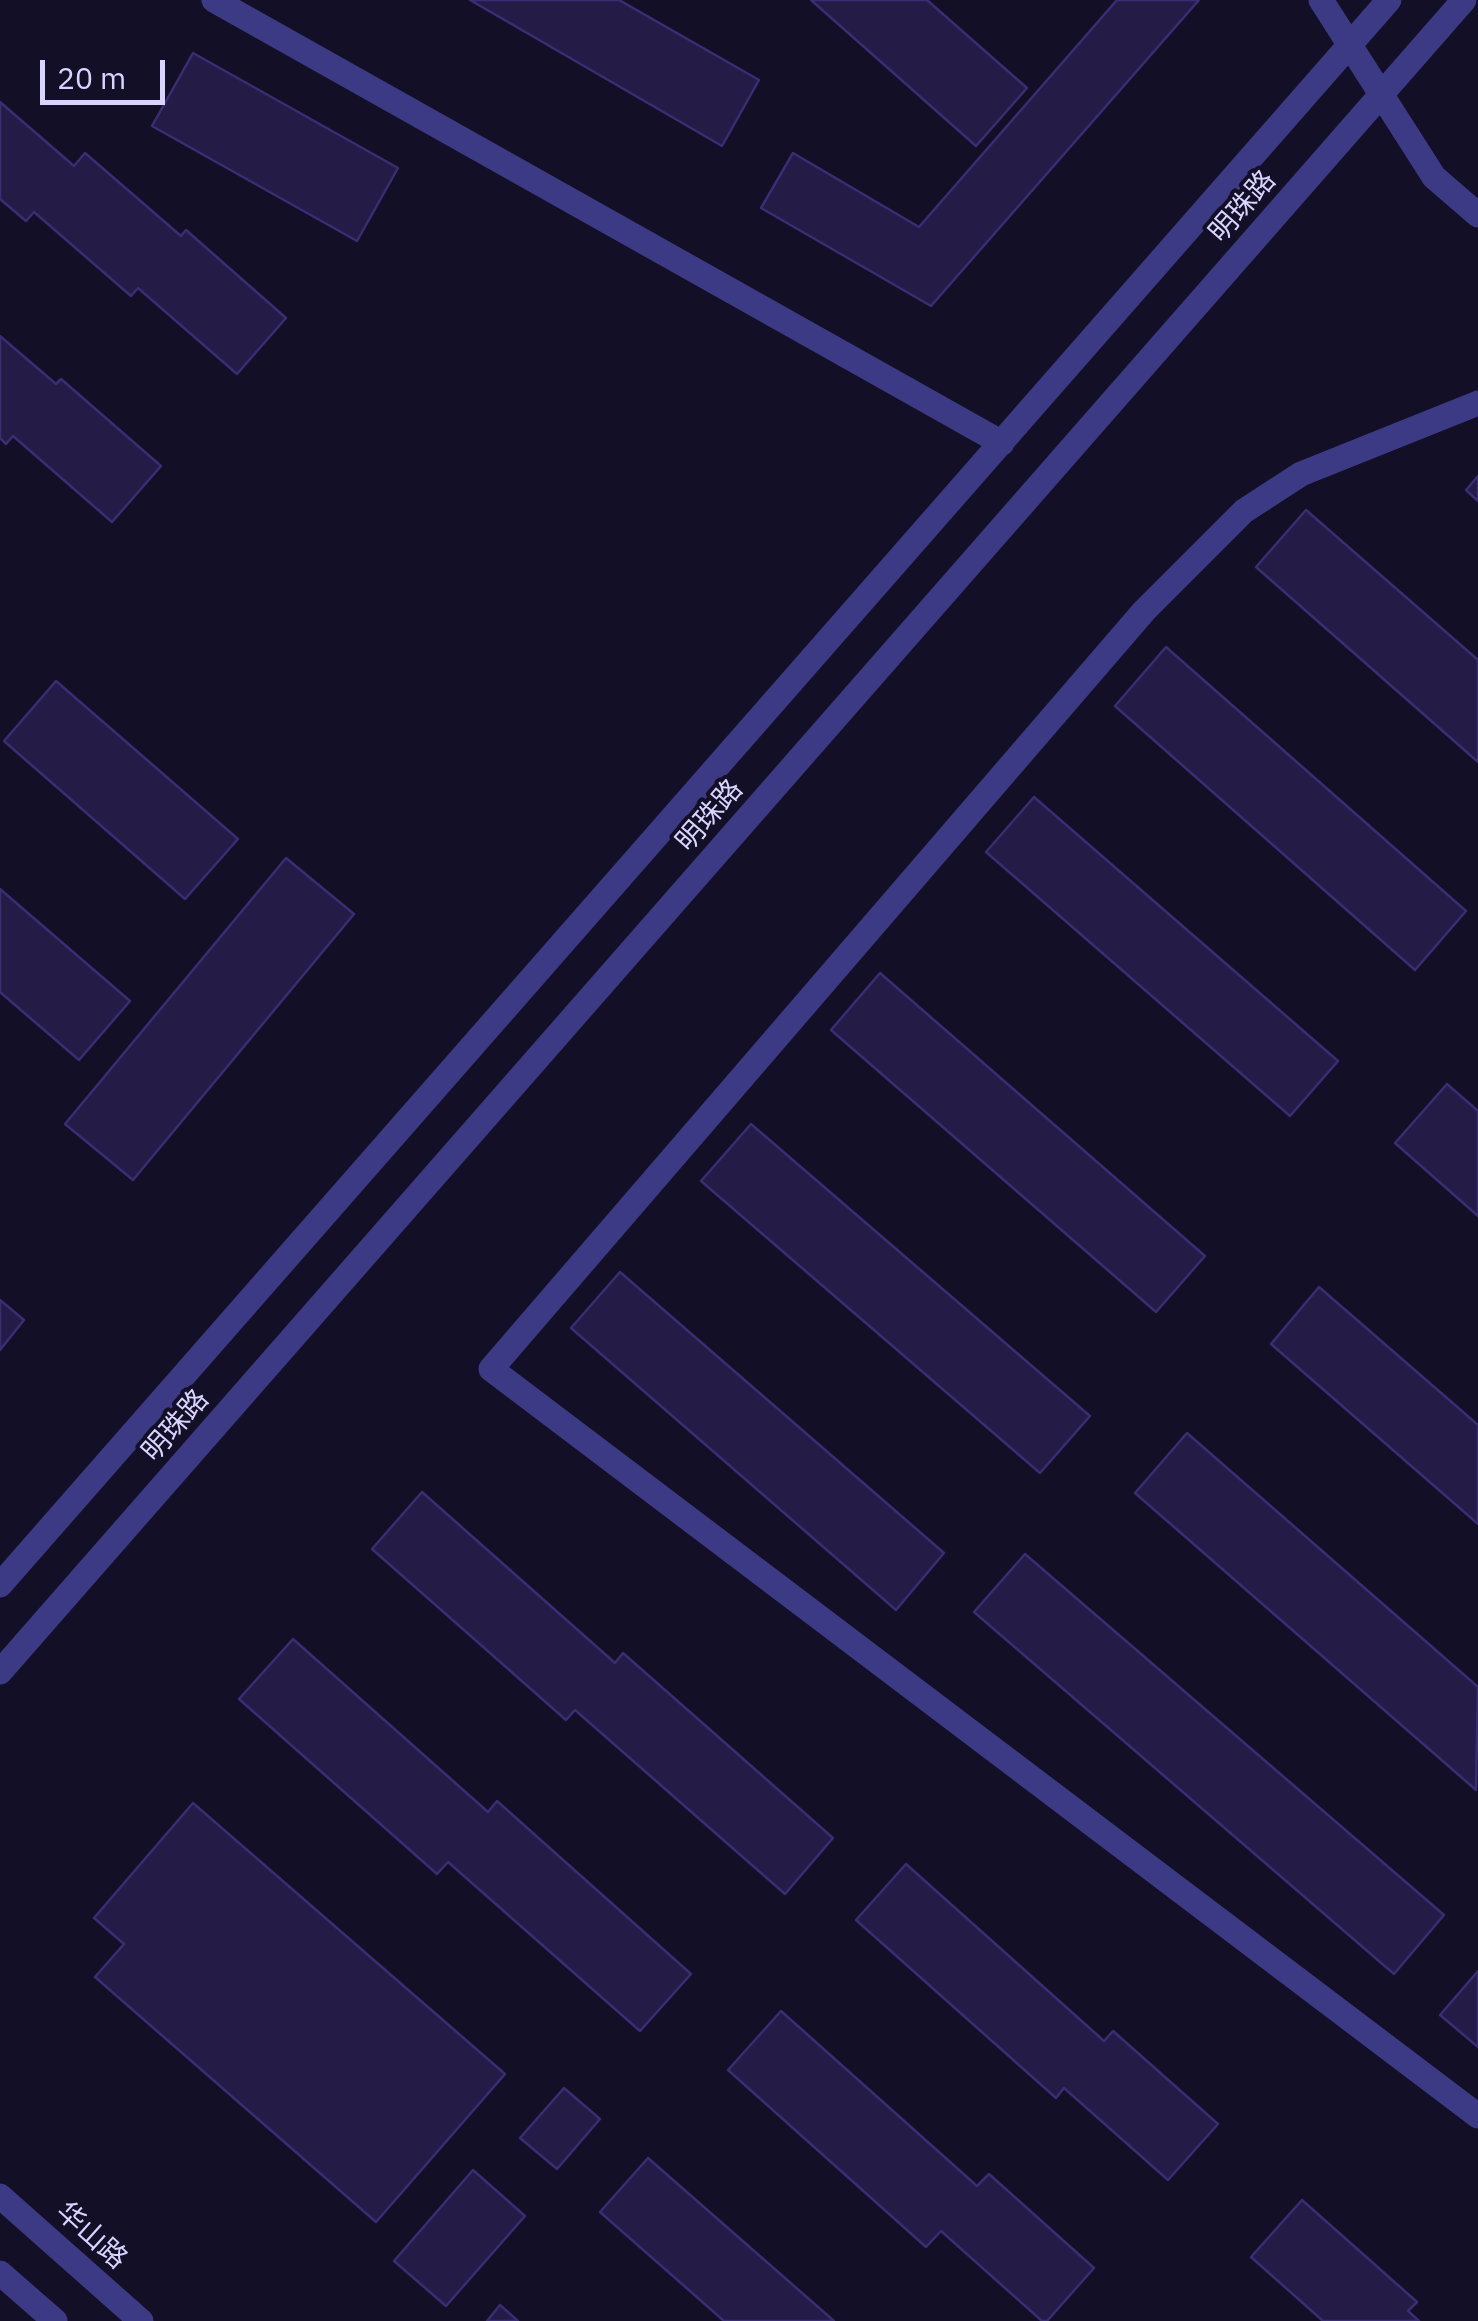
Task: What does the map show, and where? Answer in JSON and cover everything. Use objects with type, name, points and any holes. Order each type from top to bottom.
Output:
[{"type":"street","points":[[214,0],[1002,443]]},
{"type":"street","points":[[1321,0],[1434,176],[1478,214]]},
{"type":"street","name":"明珠路","points":[[0,1585],[1389,0]]},
{"type":"street","name":"明珠路","points":[[0,1672],[1464,0]]},
{"type":"street","points":[[1478,403],[1301,474],[1244,511],[1144,610],[492,1369],[1478,2116]]},
{"type":"street","name":"华山路","points":[[0,2196],[142,2321]]},
{"type":"street","points":[[0,2272],[55,2321]]},
{"type":"building","points":[[470,0],[619,0],[759,80],[722,146]]},
{"type":"building","points":[[811,0],[927,0],[1027,88],[976,146]]},
{"type":"building","points":[[1117,0],[1199,0],[931,306],[761,208],[793,153],[919,227]]},
{"type":"building","points":[[193,53],[398,168],[357,241],[152,126]]},
{"type":"building","points":[[0,102],[74,166],[85,153],[181,236],[186,230],[286,318],[237,374],[138,288],[131,296],[34,212],[26,221],[0,199]]},
{"type":"building","points":[[0,336],[56,384],[61,379],[161,466],[112,522],[13,436],[6,444],[0,438]]},
{"type":"building","points":[[1478,476],[1478,501],[1466,490]]},
{"type":"building","points":[[1306,510],[1478,660],[1478,762],[1256,567]]},
{"type":"building","points":[[1166,647],[1466,911],[1415,970],[1115,706]]},
{"type":"building","points":[[56,681],[238,839],[185,899],[4,741]]},
{"type":"building","points":[[1034,797],[1338,1061],[1290,1116],[986,852]]},
{"type":"building","points":[[286,858],[354,914],[133,1180],[65,1124]]},
{"type":"building","points":[[0,889],[130,1001],[79,1060],[0,992]]},
{"type":"building","points":[[880,973],[1205,1256],[1156,1312],[831,1030]]},
{"type":"building","points":[[1447,1084],[1478,1111],[1478,1216],[1395,1143]]},
{"type":"building","points":[[751,1124],[1090,1416],[1040,1473],[701,1181]]},
{"type":"building","points":[[620,1272],[944,1553],[896,1610],[571,1328]]},
{"type":"building","points":[[1319,1287],[1478,1425],[1478,1524],[1271,1344]]},
{"type":"building","points":[[0,1300],[24,1320],[0,1350]]},
{"type":"building","points":[[1187,1433],[1478,1687],[1476,1790],[1135,1493]]},
{"type":"building","points":[[422,1492],[615,1663],[623,1653],[833,1838],[785,1894],[575,1710],[566,1720],[372,1549]]},
{"type":"building","points":[[1025,1554],[1444,1915],[1394,1974],[974,1612]]},
{"type":"building","points":[[293,1639],[488,1812],[497,1801],[691,1974],[640,2031],[448,1862],[437,1874],[239,1699]]},
{"type":"building","points":[[193,1803],[505,2074],[376,2222],[95,1977],[124,1944],[94,1918]]},
{"type":"building","points":[[906,1864],[1104,2041],[1113,2031],[1218,2124],[1168,2180],[1064,2088],[1056,2098],[856,1920]]},
{"type":"building","points":[[1478,1971],[1478,2047],[1440,2015]]},
{"type":"building","points":[[781,2011],[977,2186],[989,2174],[1094,2268],[1047,2321],[1042,2321],[941,2231],[926,2247],[728,2070]]},
{"type":"building","points":[[564,2088],[600,2119],[557,2169],[520,2138]]},
{"type":"building","points":[[648,2158],[834,2321],[724,2321],[600,2212]]},
{"type":"building","points":[[473,2170],[525,2216],[446,2306],[394,2261]]},
{"type":"building","points":[[1302,2200],[1417,2302],[1408,2311],[1419,2321],[1323,2321],[1251,2257]]},
{"type":"building","points":[[500,2305],[518,2321],[487,2321]]}]
